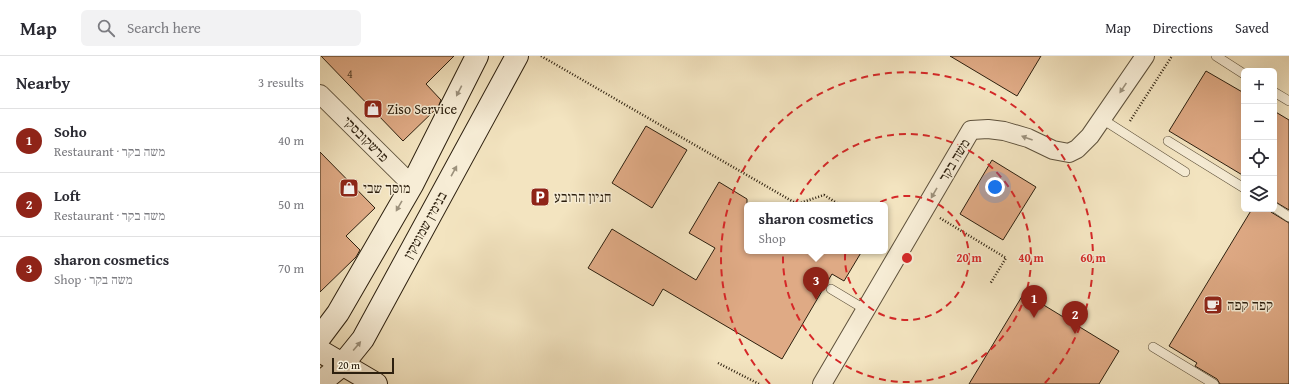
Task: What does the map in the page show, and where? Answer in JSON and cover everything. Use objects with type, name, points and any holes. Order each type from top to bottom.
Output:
[{"type":"street","points":[[320,337],[338,313],[412,185],[477,56]]},
{"type":"street","name":"בנימין שמוטקין","points":[[320,383],[342,364],[363,339],[517,56]]},
{"type":"street","name":"משה בקר","points":[[822,384],[971,130],[988,129],[1004,131],[1028,138],[1053,150],[1069,153],[1077,149],[1090,136],[1145,56]]},
{"type":"street","name":"פרשקובסקי","points":[[320,94],[412,185]]},
{"type":"street","points":[[320,351],[376,384]]},
{"type":"lane","points":[[1216,56],[1241,72]]},
{"type":"lane","points":[[1277,94],[1289,101]]},
{"type":"lane","points":[[1102,119],[1185,172]]},
{"type":"lane","points":[[1168,141],[1241,186]]},
{"type":"lane","points":[[1277,209],[1289,217]]},
{"type":"lane","points":[[831,289],[866,310]]},
{"type":"lane","points":[[1153,347],[1214,384]]},
{"type":"path","points":[[541,56],[794,202]]},
{"type":"path","points":[[1122,132],[1172,56]]},
{"type":"path","points":[[803,202],[824,195],[835,202]]},
{"type":"path","points":[[925,209],[1006,258],[990,284]]},
{"type":"path","points":[[718,363],[759,384]]},
{"type":"building","points":[[321,56],[454,56],[426,84],[441,100],[438,107],[403,141]]},
{"type":"building","points":[[950,56],[1041,56],[1017,96]]},
{"type":"building","points":[[1206,71],[1241,91],[1241,174],[1169,131]]},
{"type":"building","points":[[1277,113],[1289,120],[1289,210],[1277,203]]},
{"type":"building","points":[[646,126],[687,150],[652,208],[612,183]]},
{"type":"building","points":[[320,152],[375,208],[346,236],[360,250],[356,257],[320,292]]},
{"type":"building","points":[[992,160],[1036,187],[1003,240],[960,214]]},
{"type":"building","points":[[719,182],[747,199],[747,202],[744,202],[744,254],[860,254],[844,281],[832,274],[782,359],[663,289],[653,306],[588,268],[612,229],[696,280],[715,248],[689,233]]},
{"type":"building","points":[[1250,212],[1271,212],[1289,223],[1289,384],[1220,384],[1217,379],[1195,366],[1197,363],[1169,346]]},
{"type":"building","points":[[1024,293],[1119,351],[1099,384],[969,384]]},
{"type":"place","name":"Ziso Service","points":[[373,109]]},
{"type":"place","name":"מוסך שבי","points":[[349,188]]},
{"type":"place","name":"חניון הרובע","points":[[540,197]]},
{"type":"place","name":"sharon cosmetics","points":[[816,300]]},
{"type":"place","name":"קפה קפה","points":[[1213,305]]},
{"type":"place","name":"Soho","points":[[1034,318]]},
{"type":"place","name":"Loft","points":[[1075,334]]}]
